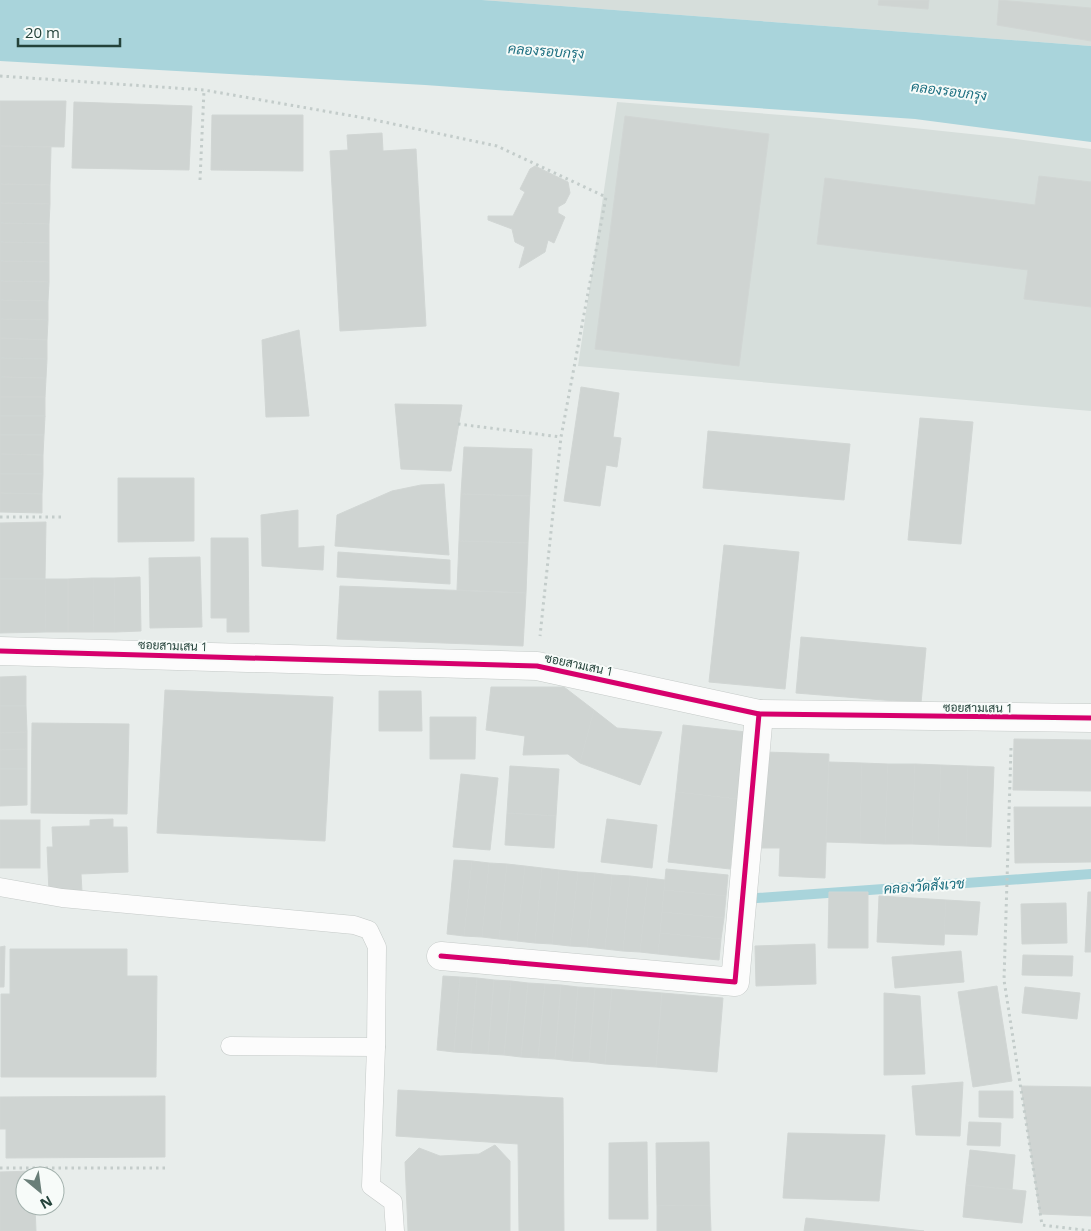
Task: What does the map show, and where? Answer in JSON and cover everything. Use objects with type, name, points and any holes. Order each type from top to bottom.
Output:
[{"type":"street","name":"ซอยสามเสน 1","points":[[0,651],[537,666],[760,714],[1091,718]]},
{"type":"street","points":[[441,956],[735,982],[760,714]]},
{"type":"lane","points":[[0,887],[62,898],[354,925],[368,930],[377,947],[372,1186],[393,1202],[395,1231]]},
{"type":"lane","points":[[230,1046],[376,1047]]},
{"type":"path","points":[[0,76],[204,90],[370,118],[497,146],[606,197],[561,437],[537,666]]},
{"type":"path","points":[[200,180],[204,90]]},
{"type":"path","points":[[458,424],[561,437]]},
{"type":"path","points":[[0,517],[61,517]]},
{"type":"path","points":[[1012,718],[1004,980],[1042,1225],[1091,1231]]},
{"type":"path","points":[[0,1168],[167,1168]]},
{"type":"shaded area","points":[[482,0],[1091,0],[1091,46]]},
{"type":"shaded area","points":[[617,102],[820,118],[1091,149],[1091,411],[578,366]]},
{"type":"water","name":"คลองรอบกรุง","points":[[0,0],[482,0],[1091,46],[1091,142],[915,119],[425,85],[0,61]]},
{"type":"building","points":[[879,0],[929,0],[928,9],[878,5]]},
{"type":"building","points":[[999,0],[1091,8],[1091,41],[997,25]]},
{"type":"building","points":[[0,101],[66,101],[64,147],[0,146]]},
{"type":"building","points":[[74,102],[192,106],[189,170],[72,168]]},
{"type":"building","points":[[212,115],[303,115],[303,171],[211,170]]},
{"type":"building","points":[[625,116],[769,134],[739,366],[595,349]]},
{"type":"building","points":[[382,133],[383,151],[416,149],[426,326],[340,331],[330,151],[348,150],[347,135]]},
{"type":"building","points":[[0,146],[51,147],[50,185],[0,184]]},
{"type":"building","points":[[535,166],[568,182],[570,193],[565,203],[558,207],[558,213],[565,217],[554,243],[548,240],[545,252],[519,268],[525,247],[515,242],[512,229],[488,220],[488,216],[513,216],[525,192],[520,189],[530,169]]},
{"type":"building","points":[[1039,176],[1091,182],[1091,307],[1024,299],[1028,270],[817,244],[825,178],[1035,205]]},
{"type":"building","points":[[0,184],[50,185],[50,204],[0,203]]},
{"type":"building","points":[[0,203],[50,204],[49,224],[0,223]]},
{"type":"building","points":[[0,223],[49,224],[49,243],[0,242]]},
{"type":"building","points":[[0,242],[49,243],[49,262],[0,261]]},
{"type":"building","points":[[0,261],[49,262],[49,282],[0,281]]},
{"type":"building","points":[[0,281],[49,282],[48,301],[0,300]]},
{"type":"building","points":[[0,300],[48,301],[48,320],[0,319]]},
{"type":"building","points":[[0,319],[48,320],[47,340],[0,338]]},
{"type":"building","points":[[299,330],[309,416],[266,417],[262,340]]},
{"type":"building","points":[[0,338],[47,340],[47,359],[0,358]]},
{"type":"building","points":[[0,358],[47,359],[46,378],[0,377]]},
{"type":"building","points":[[0,377],[46,378],[45,397],[0,397]]},
{"type":"building","points":[[581,387],[619,393],[613,437],[621,438],[617,467],[606,465],[600,506],[564,501]]},
{"type":"building","points":[[0,397],[45,397],[45,416],[0,416]]},
{"type":"building","points":[[395,404],[462,405],[451,471],[401,469]]},
{"type":"building","points":[[0,416],[45,416],[44,435],[0,435]]},
{"type":"building","points":[[920,418],[973,422],[961,544],[908,540]]},
{"type":"building","points":[[708,431],[850,444],[844,500],[703,488]]},
{"type":"building","points":[[0,435],[44,435],[43,455],[0,454]]},
{"type":"building","points":[[464,447],[532,449],[530,496],[461,494]]},
{"type":"building","points":[[0,454],[43,455],[43,474],[0,474]]},
{"type":"building","points":[[0,474],[43,474],[42,494],[0,493]]},
{"type":"building","points":[[118,478],[194,478],[194,541],[118,542]]},
{"type":"building","points":[[444,484],[449,555],[335,546],[337,515],[392,491],[421,485]]},
{"type":"building","points":[[0,493],[42,494],[42,513],[0,512]]},
{"type":"building","points":[[461,494],[530,496],[528,543],[459,541]]},
{"type":"building","points":[[298,510],[298,548],[324,546],[323,570],[262,566],[261,515]]},
{"type":"building","points":[[46,522],[45,579],[0,579],[0,523]]},
{"type":"building","points":[[211,538],[248,538],[249,632],[227,632],[227,618],[211,618]]},
{"type":"building","points":[[459,541],[528,543],[526,593],[457,590]]},
{"type":"building","points":[[724,545],[799,552],[785,689],[709,682]]},
{"type":"building","points":[[338,552],[450,560],[450,584],[337,577]]},
{"type":"building","points":[[200,557],[202,627],[150,628],[149,558]]},
{"type":"building","points":[[140,577],[141,631],[115,632],[114,578]]},
{"type":"building","points":[[93,578],[94,632],[68,632],[68,579]]},
{"type":"building","points":[[93,578],[114,578],[115,632],[94,632]]},
{"type":"building","points":[[0,579],[45,579],[46,632],[0,633]]},
{"type":"building","points":[[45,579],[68,579],[68,632],[46,632]]},
{"type":"building","points":[[340,586],[526,593],[523,646],[337,639]]},
{"type":"building","points":[[801,637],[926,648],[921,703],[796,693]]},
{"type":"building","points":[[26,676],[26,706],[0,706],[0,677]]},
{"type":"building","points":[[491,687],[564,687],[594,710],[580,763],[568,754],[523,755],[525,736],[486,730]]},
{"type":"building","points":[[165,690],[333,697],[325,841],[157,833]]},
{"type":"building","points":[[379,691],[421,691],[422,731],[379,731]]},
{"type":"building","points":[[0,706],[26,706],[27,732],[0,733]]},
{"type":"building","points":[[594,710],[617,728],[662,732],[640,785],[580,763]]},
{"type":"building","points":[[430,717],[476,717],[475,759],[430,759]]},
{"type":"building","points":[[32,723],[129,724],[127,814],[31,813]]},
{"type":"building","points":[[683,725],[746,732],[738,799],[676,792]]},
{"type":"building","points":[[27,732],[27,749],[0,750],[0,733]]},
{"type":"building","points":[[1014,739],[1091,740],[1091,791],[1013,790]]},
{"type":"building","points":[[27,749],[27,769],[0,769],[0,750]]},
{"type":"building","points":[[765,752],[829,754],[825,878],[779,876],[780,848],[762,848]]},
{"type":"building","points":[[829,762],[862,763],[860,843],[826,842]]},
{"type":"building","points":[[862,763],[888,764],[885,844],[860,843]]},
{"type":"building","points":[[888,764],[915,764],[912,844],[885,844]]},
{"type":"building","points":[[915,764],[941,765],[938,845],[912,844]]},
{"type":"building","points":[[941,765],[968,766],[966,846],[938,845]]},
{"type":"building","points":[[510,766],[559,769],[556,816],[507,813]]},
{"type":"building","points":[[968,766],[994,767],[991,847],[966,846]]},
{"type":"building","points":[[0,769],[27,769],[27,805],[0,806]]},
{"type":"building","points":[[461,774],[498,778],[490,850],[453,847]]},
{"type":"building","points":[[676,792],[738,799],[730,869],[668,862]]},
{"type":"building","points":[[1014,807],[1091,807],[1091,862],[1015,863]]},
{"type":"building","points":[[507,813],[556,816],[554,848],[505,845]]},
{"type":"building","points":[[113,819],[113,827],[127,827],[128,872],[81,874],[82,892],[49,893],[47,847],[53,847],[52,827],[90,826],[90,820]]},
{"type":"building","points":[[607,819],[657,825],[652,868],[601,862]]},
{"type":"building","points":[[0,820],[40,820],[40,868],[0,868]]},
{"type":"building","points":[[454,860],[472,861],[464,936],[447,934]]},
{"type":"building","points":[[472,861],[489,863],[482,937],[464,936]]},
{"type":"building","points":[[489,863],[507,864],[499,939],[482,937]]},
{"type":"building","points":[[507,864],[525,866],[517,941],[499,939]]},
{"type":"building","points":[[525,866],[542,868],[535,943],[517,941]]},
{"type":"building","points":[[542,868],[559,870],[552,944],[535,943]]},
{"type":"building","points":[[666,869],[728,875],[726,896],[664,890]]},
{"type":"building","points":[[559,870],[578,872],[570,946],[552,944]]},
{"type":"building","points":[[578,872],[595,873],[587,947],[570,946]]},
{"type":"building","points":[[595,873],[612,875],[605,949],[587,947]]},
{"type":"building","points":[[612,875],[630,876],[623,951],[605,949]]},
{"type":"building","points":[[630,876],[648,878],[640,952],[623,951]]},
{"type":"building","points":[[648,878],[665,880],[658,954],[640,952]]},
{"type":"building","points":[[664,890],[726,896],[724,918],[662,912]]},
{"type":"building","points":[[829,892],[868,892],[868,948],[828,948]]},
{"type":"building","points":[[1088,892],[1091,892],[1091,952],[1085,952]]},
{"type":"building","points":[[879,896],[946,900],[944,945],[877,942]]},
{"type":"building","points":[[946,900],[980,902],[977,935],[944,934]]},
{"type":"building","points":[[1066,903],[1067,943],[1022,944],[1021,904]]},
{"type":"building","points":[[662,912],[724,918],[721,939],[660,933]]},
{"type":"building","points":[[660,933],[721,939],[719,960],[658,954]]},
{"type":"building","points":[[815,944],[816,984],[756,986],[755,946]]},
{"type":"building","points":[[5,946],[4,987],[0,987],[0,947]]},
{"type":"building","points":[[10,949],[127,949],[127,976],[157,976],[156,1077],[1,1077],[1,994],[10,994]]},
{"type":"building","points":[[961,951],[964,982],[895,988],[892,957]]},
{"type":"building","points":[[1023,955],[1073,956],[1072,976],[1022,975]]},
{"type":"building","points":[[443,976],[460,977],[454,1052],[437,1050]]},
{"type":"building","points":[[460,977],[477,978],[471,1053],[454,1052]]},
{"type":"building","points":[[477,978],[494,980],[488,1054],[471,1053]]},
{"type":"building","points":[[494,980],[511,981],[504,1055],[488,1054]]},
{"type":"building","points":[[511,981],[528,983],[521,1057],[504,1055]]},
{"type":"building","points":[[528,983],[545,984],[538,1058],[521,1057]]},
{"type":"building","points":[[545,984],[561,985],[555,1059],[538,1058]]},
{"type":"building","points":[[561,985],[578,987],[572,1061],[555,1059]]},
{"type":"building","points":[[997,986],[1012,1081],[973,1087],[958,992]]},
{"type":"building","points":[[578,987],[595,988],[589,1062],[572,1061]]},
{"type":"building","points":[[1025,987],[1080,993],[1077,1019],[1022,1013]]},
{"type":"building","points":[[595,988],[612,989],[605,1064],[589,1062]]},
{"type":"building","points":[[612,989],[662,993],[656,1067],[605,1064]]},
{"type":"building","points":[[662,993],[723,998],[717,1072],[656,1067]]},
{"type":"building","points":[[884,993],[920,996],[925,1074],[884,1075]]},
{"type":"building","points":[[963,1082],[960,1136],[916,1135],[912,1086]]},
{"type":"building","points":[[1021,1086],[1091,1087],[1091,1216],[1040,1214]]},
{"type":"building","points":[[398,1090],[563,1098],[564,1231],[519,1231],[518,1144],[396,1136]]},
{"type":"building","points":[[979,1091],[1013,1091],[1013,1118],[979,1117]]},
{"type":"building","points":[[165,1096],[165,1157],[6,1158],[6,1129],[0,1129],[0,1097]]},
{"type":"building","points":[[969,1122],[1001,1123],[1000,1146],[967,1145]]},
{"type":"building","points":[[788,1133],[885,1135],[879,1201],[783,1198]]},
{"type":"building","points":[[647,1142],[648,1219],[609,1219],[609,1143]]},
{"type":"building","points":[[709,1142],[710,1205],[657,1206],[656,1143]]},
{"type":"building","points":[[495,1145],[510,1161],[510,1231],[408,1231],[405,1162],[419,1148],[440,1156],[479,1154]]},
{"type":"building","points":[[970,1150],[1015,1155],[1012,1190],[966,1185]]},
{"type":"building","points":[[0,1172],[15,1172],[15,1216],[35,1216],[36,1231],[0,1231]]},
{"type":"building","points":[[966,1185],[1026,1191],[1022,1223],[963,1217]]},
{"type":"building","points":[[710,1205],[711,1231],[657,1231],[657,1206]]},
{"type":"building","points":[[806,1218],[924,1231],[804,1231]]},
{"type":"waterway","name":"คลองวัดสังเวช","points":[[757,898],[1091,874]]},
{"type":"cycle path","points":[[0,651],[537,666],[759,714],[1091,718]]},
{"type":"cycle path","points":[[441,956],[735,982],[759,714]]}]
